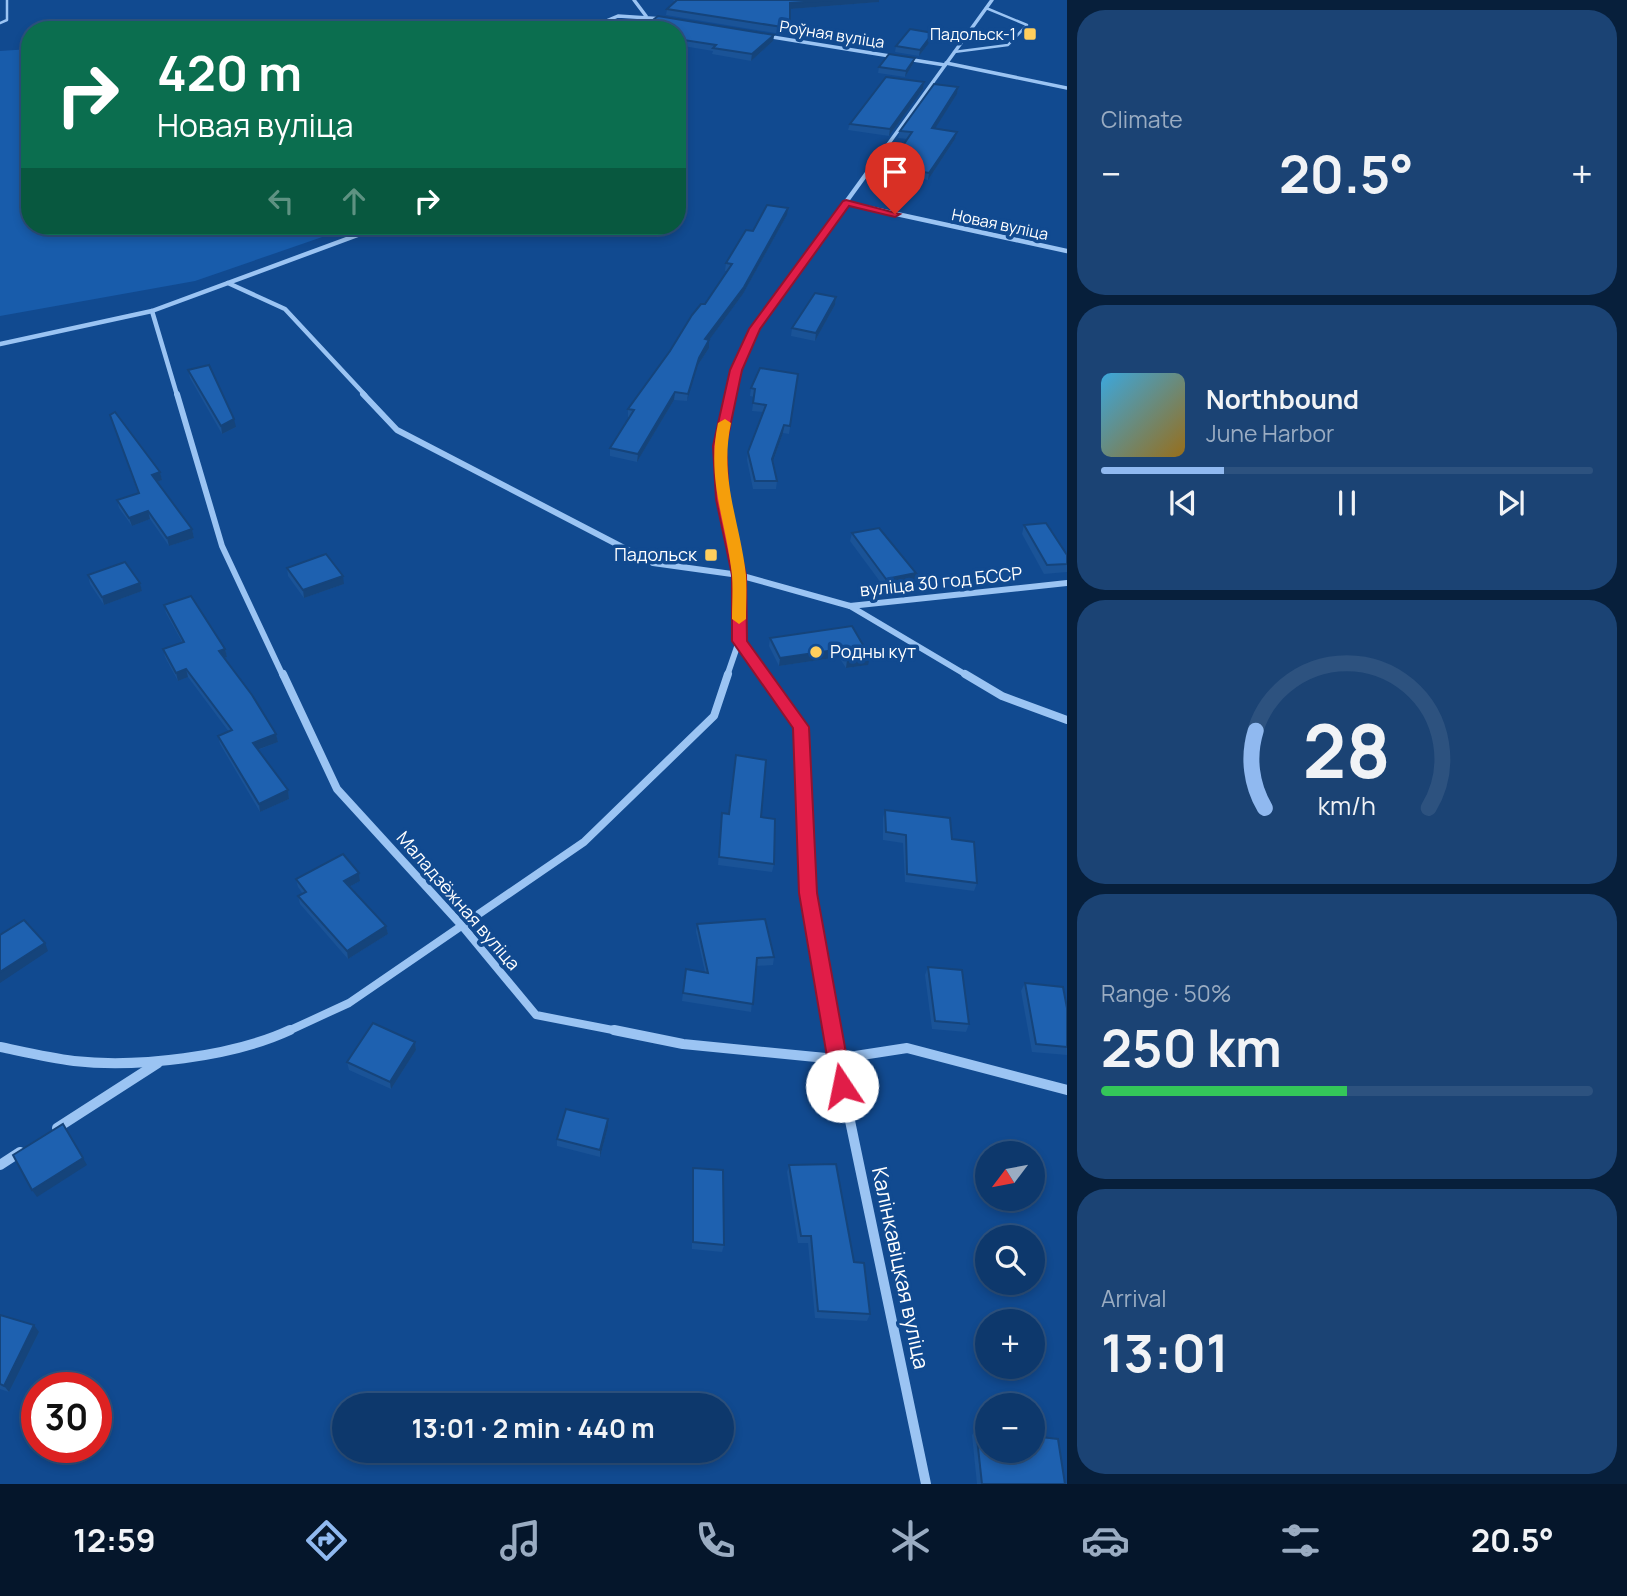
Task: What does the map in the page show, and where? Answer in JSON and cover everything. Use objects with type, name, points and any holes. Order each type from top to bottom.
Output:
[{"type":"street","points":[[634,0],[646,16]]},
{"type":"street","points":[[0,1046],[75,1061],[159,1062],[265,1042],[349,1003],[584,842],[714,716],[739,641],[739,575],[723,499],[720,446],[736,370],[754,329],[992,0]]},
{"type":"street","points":[[606,21],[618,16],[646,16],[673,21]]},
{"type":"street","name":"Роўная вуліца","points":[[755,34],[945,64],[1067,88]]},
{"type":"street","name":"Новая вуліца","points":[[846,203],[1067,251]]},
{"type":"street","points":[[0,344],[152,311],[357,235]]},
{"type":"street","points":[[228,282],[285,309],[397,430],[653,563],[739,575]]},
{"type":"street","name":"Маладзёжная вуліца","points":[[152,311],[222,546],[337,789],[463,927],[536,1015],[683,1044],[836,1059],[907,1048],[1067,1090]]},
{"type":"street","name":"вуліца 30 год БССР","points":[[739,575],[850,606],[1067,583]]},
{"type":"street","points":[[850,606],[1002,696],[1067,719]]},
{"type":"street","name":"Калінкавіцкая вуліца","points":[[739,641],[801,727],[808,893],[836,1059],[926,1484]]},
{"type":"street","points":[[46,1136],[159,1062]]},
{"type":"street","points":[[0,1165],[34,1143]]},
{"type":"lane","points":[[0,23],[7,20],[7,0]]},
{"type":"lane","points":[[954,52],[1009,45],[1027,25],[986,8]]},
{"type":"shaded area","points":[[21,50],[21,235],[328,235],[195,281],[0,316],[0,51]]},
{"type":"building","points":[[677,0],[833,0],[790,3],[790,20],[782,27],[667,9]]},
{"type":"building","points":[[658,16],[774,35],[752,54],[686,40],[686,21],[652,21]]},
{"type":"building","points":[[910,29],[933,33],[920,50],[896,46]]},
{"type":"building","points":[[889,54],[915,58],[906,71],[879,67]]},
{"type":"building","points":[[886,77],[924,82],[890,129],[850,124]]},
{"type":"building","points":[[934,84],[958,87],[932,128],[957,132],[929,173],[889,166],[912,132],[900,131]]},
{"type":"building","points":[[767,205],[788,208],[744,287],[705,339],[709,340],[699,358],[688,394],[675,392],[638,454],[610,448],[634,410],[628,409],[692,315],[701,304],[705,304],[732,264],[726,263],[746,230],[753,231]]},
{"type":"building","points":[[815,293],[836,297],[816,333],[792,328]]},
{"type":"building","points":[[209,365],[234,419],[221,426],[188,370]]},
{"type":"building","points":[[760,368],[798,374],[790,426],[784,425],[772,459],[777,481],[755,481],[748,452],[766,405],[753,403],[755,389],[751,388]]},
{"type":"building","points":[[115,412],[160,472],[152,475],[192,529],[167,538],[148,511],[129,518],[117,500],[139,493],[110,415]]},
{"type":"building","points":[[1046,523],[1067,555],[1067,564],[1047,565],[1024,525]]},
{"type":"building","points":[[879,528],[916,573],[886,579],[852,533]]},
{"type":"building","points":[[326,554],[343,576],[303,590],[287,568]]},
{"type":"building","points":[[125,562],[140,583],[102,597],[88,575]]},
{"type":"building","points":[[191,596],[225,649],[219,651],[252,695],[276,734],[253,743],[288,790],[259,804],[218,736],[232,730],[186,669],[176,673],[163,649],[184,642],[164,605]]},
{"type":"building","name":"Родны кут","points":[[852,626],[870,657],[847,660],[841,649],[780,658],[770,638]]},
{"type":"building","points":[[736,755],[766,760],[761,817],[775,819],[774,864],[719,857],[722,813],[729,814]]},
{"type":"building","points":[[885,810],[950,818],[952,839],[974,842],[977,883],[907,874],[906,835],[886,832]]},
{"type":"building","points":[[343,854],[359,873],[344,881],[386,926],[347,951],[298,896],[306,892],[296,879]]},
{"type":"building","points":[[765,919],[774,957],[757,958],[753,1004],[683,993],[686,969],[708,973],[697,924]]},
{"type":"building","points":[[24,920],[45,943],[0,972],[0,935]]},
{"type":"building","points":[[928,967],[962,970],[969,1024],[935,1021]]},
{"type":"building","points":[[1025,983],[1063,987],[1067,1008],[1067,1047],[1036,1044]]},
{"type":"building","points":[[373,1023],[415,1042],[390,1082],[347,1062]]},
{"type":"building","points":[[566,1109],[608,1119],[600,1150],[557,1139]]},
{"type":"building","points":[[63,1124],[83,1158],[32,1190],[13,1155]]},
{"type":"building","points":[[836,1164],[854,1262],[864,1263],[870,1314],[818,1311],[811,1236],[801,1236],[789,1165]]},
{"type":"building","points":[[693,1168],[723,1170],[724,1245],[693,1242]]},
{"type":"building","points":[[0,1315],[34,1325],[4,1386],[0,1384]]},
{"type":"building","points":[[1045,1438],[1058,1439],[1065,1484],[982,1484],[980,1463],[1045,1463]]},
{"type":"slow traffic","points":[[725,423],[720,446],[723,499],[739,575],[739,619]]},
{"type":"place","name":"Падольск-1","points":[[1030,34]]},
{"type":"place","name":"Падольск","points":[[711,555]]},
{"type":"place","name":"Родны кут","points":[[816,652]]},
{"type":"route","points":[[842,1086],[808,893],[801,727],[739,641],[739,575],[723,499],[720,446],[736,370],[754,329],[846,203],[895,214]]}]
